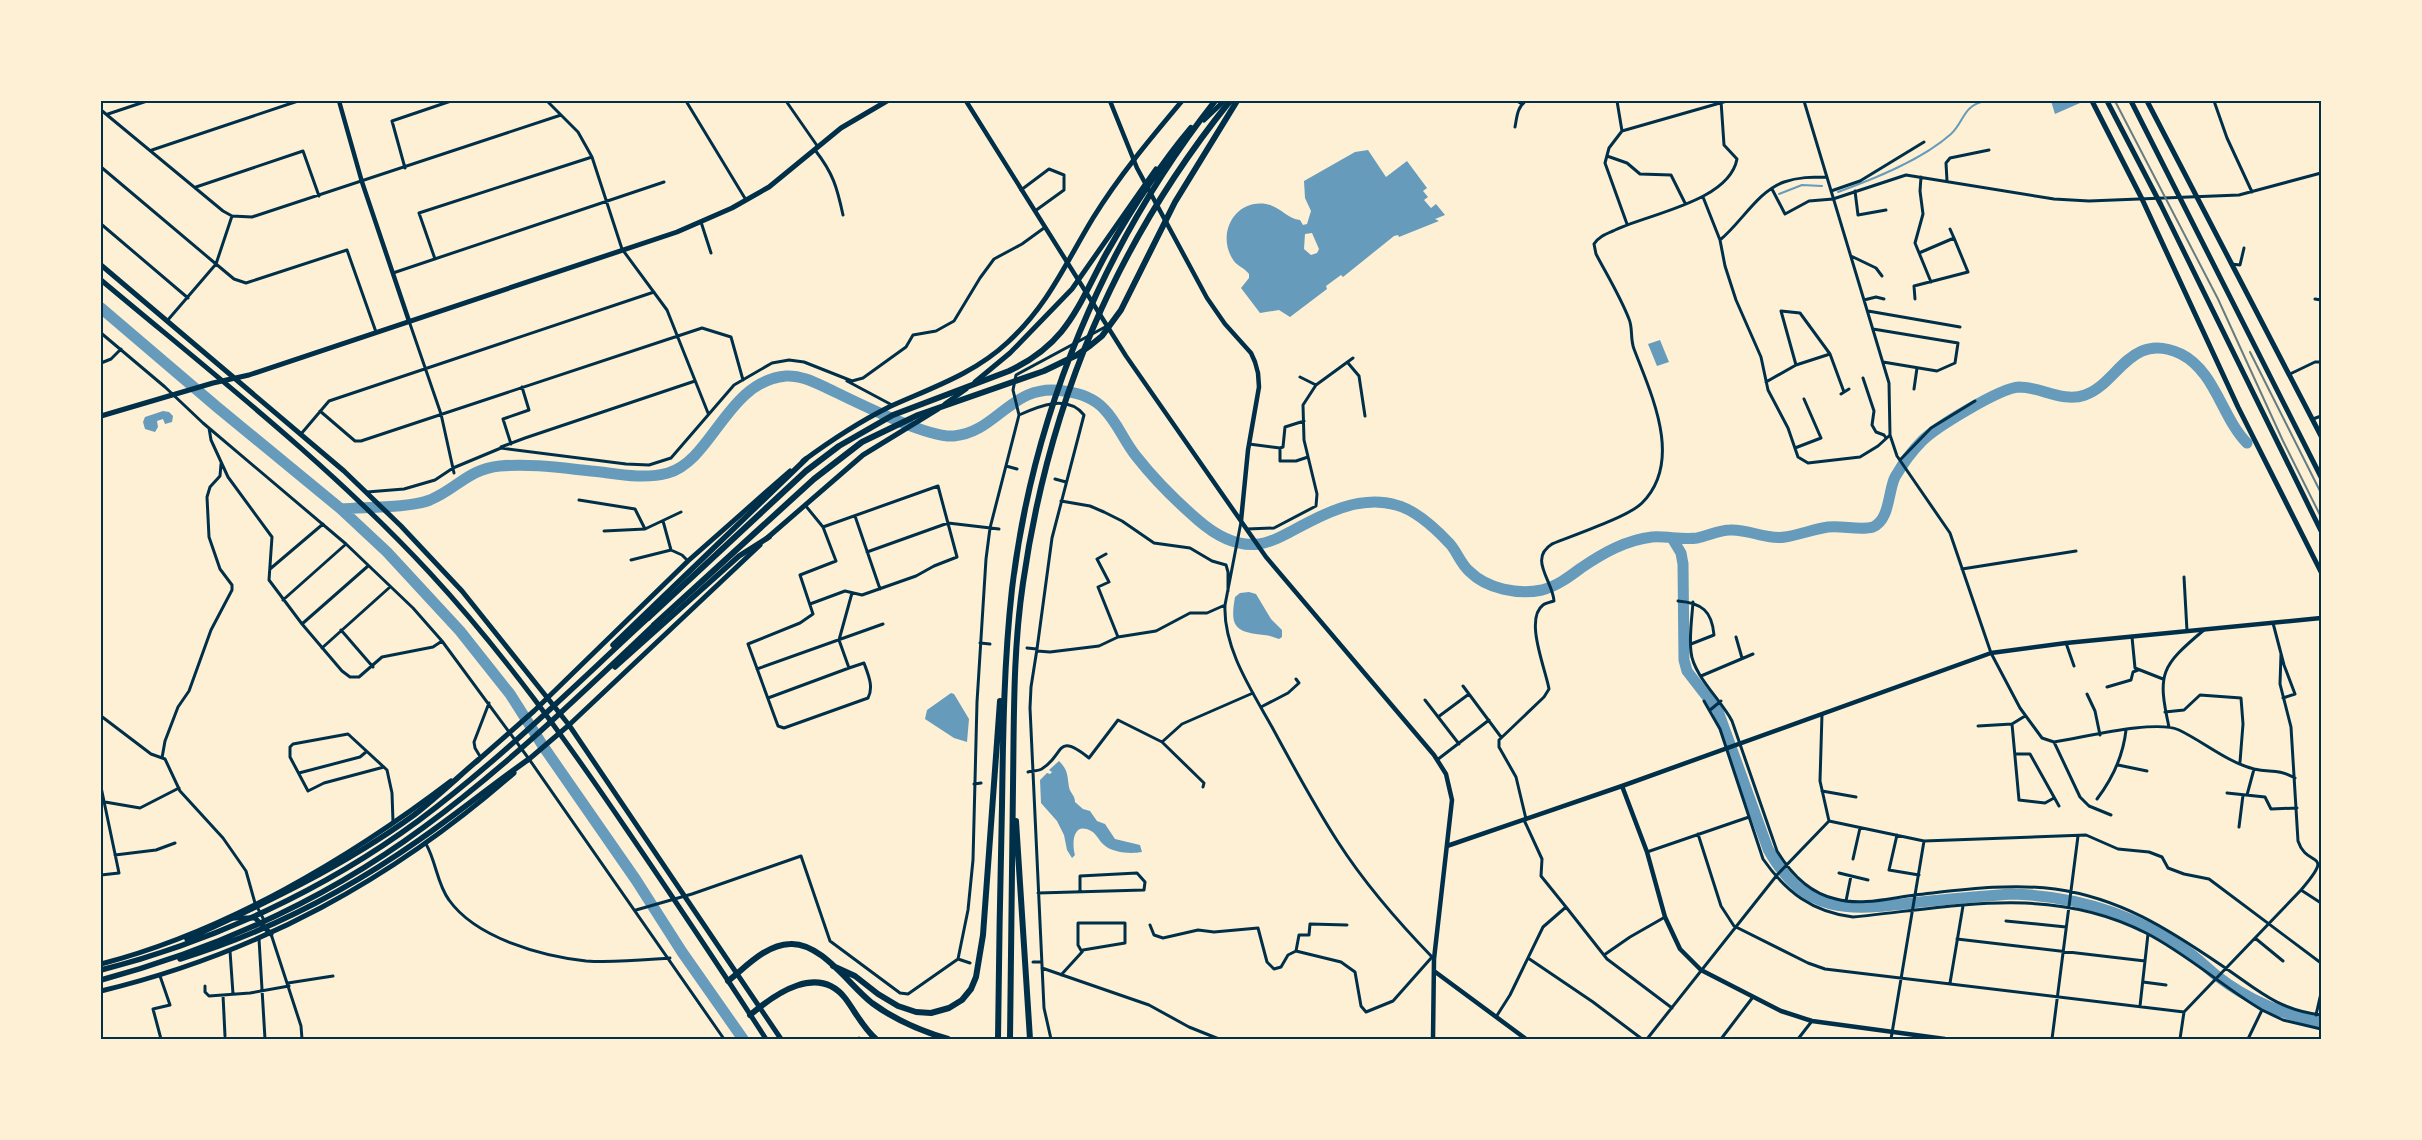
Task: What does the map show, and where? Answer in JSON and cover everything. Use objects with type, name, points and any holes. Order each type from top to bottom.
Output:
[{"type":"highway","points":[[1010,1039],[1014,700],[1023,585],[1036,509],[1052,444],[1072,379],[1094,322],[1138,233],[1176,175],[1230,101]]},
{"type":"highway","points":[[575,700],[654,625],[814,480],[862,442],[912,418],[1044,371],[1091,345],[1121,310],[1175,202],[1237,101]]},
{"type":"highway","points":[[834,966],[855,976],[878,994],[898,1006],[916,1012],[931,1012],[949,1008],[962,1000],[972,989],[983,936],[996,743],[1012,586],[1024,516],[1042,442],[1072,350],[1109,269],[1144,205],[1214,103]]},
{"type":"highway","points":[[101,970],[161,953],[240,922],[304,892],[347,868],[447,799],[506,749],[806,471],[839,446],[893,415],[1009,371],[1043,351],[1058,337],[1082,304],[1106,255],[1159,169],[1177,144],[1214,103]]},
{"type":"highway","points":[[568,692],[648,611],[806,459]]},
{"type":"highway","points":[[122,974],[199,949],[234,935],[307,900],[396,847],[453,805],[625,659],[739,556],[769,537]]},
{"type":"highway","points":[[998,1039],[1003,683]]},
{"type":"highway","points":[[1013,757],[1030,1039]]},
{"type":"highway","points":[[120,966],[188,939],[271,900],[335,866],[416,814],[479,759]]},
{"type":"highway","points":[[101,980],[186,958],[248,936],[308,907],[368,873],[419,840],[530,759]]},
{"type":"highway","points":[[728,981],[758,956],[776,947],[790,944],[804,946],[816,952],[834,966],[850,984],[892,1016],[948,1039]]},
{"type":"highway","points":[[750,1015],[760,1006],[798,984],[813,981],[825,982],[844,997],[873,1038]]},
{"type":"main road","points":[[101,416],[212,383],[236,379],[701,222],[746,200],[788,173],[841,128],[887,101]]},
{"type":"main road","points":[[101,964],[160,946],[225,918],[321,868],[393,822],[479,759],[510,733],[688,562],[781,478],[806,459],[870,417],[954,379],[981,363],[1030,320],[1049,296],[1093,219],[1132,159],[1182,101]]},
{"type":"main road","points":[[101,991],[160,975],[230,951],[271,934],[341,898],[426,844],[490,794],[569,725],[805,505],[864,455],[926,418],[987,373],[1010,353],[1057,306],[1079,280],[1145,184],[1167,157],[1224,101]]},
{"type":"main road","points":[[2092,101],[2142,199],[2238,407],[2321,572]]},
{"type":"main road","points":[[2107,101],[2161,205],[2321,531]]},
{"type":"main road","points":[[2131,101],[2321,477]]},
{"type":"main road","points":[[2147,101],[2321,436]]},
{"type":"main road","points":[[101,266],[301,434],[368,493],[462,591],[569,725],[781,1039]]},
{"type":"main road","points":[[101,280],[344,486],[429,572],[487,636],[560,732],[674,899],[766,1039]]},
{"type":"main road","points":[[225,918],[255,918],[271,934]]},
{"type":"street","points":[[107,115],[147,101]]},
{"type":"street","points":[[152,150],[298,101]]},
{"type":"street","points":[[339,101],[362,182],[441,414],[454,470]]},
{"type":"street","points":[[405,168],[392,121],[451,101]]},
{"type":"street","points":[[547,101],[578,132],[592,157],[608,201],[622,249],[667,310],[708,413]]},
{"type":"street","points":[[686,101],[746,200]]},
{"type":"street","points":[[786,101],[829,168],[836,183],[843,216]]},
{"type":"street","points":[[966,101],[1020,190],[1126,356],[1241,522],[1266,557],[1437,760],[1446,774],[1452,800],[1433,958],[1433,1039]]},
{"type":"street","points":[[1110,101],[1132,159],[1207,298],[1225,324],[1251,353],[1255,362],[1259,387],[1249,444],[1241,522],[1225,605],[1225,616],[1230,640],[1253,693],[1338,842],[1376,894],[1433,958]]},
{"type":"street","points":[[1517,101],[1522,104]]},
{"type":"street","points":[[1515,127],[1522,104],[1526,101]]},
{"type":"street","points":[[1617,101],[1622,131]]},
{"type":"street","points":[[1627,224],[1605,163],[1609,148],[1622,131],[1727,101]]},
{"type":"street","points":[[1804,101],[1889,383],[1890,435],[1900,461],[1950,533],[1991,653],[2025,716],[2042,738],[2054,742],[2148,726],[2178,729],[2214,751],[2254,769],[2281,771],[2294,778]]},
{"type":"street","points":[[2214,101],[2227,138],[2252,192]]},
{"type":"street","points":[[1672,1008],[1604,955],[1541,876],[1542,859],[1525,820],[1516,777],[1499,747],[1499,740],[1544,697],[1549,689],[1536,634],[1537,615],[1542,606],[1554,601],[1553,593],[1541,565],[1542,555],[1548,546],[1634,510],[1648,497],[1661,474],[1663,462],[1660,428],[1653,396],[1633,346],[1629,319],[1594,250],[1596,241],[1627,224],[1703,197],[1732,174],[1737,160],[1724,146],[1722,102]]},
{"type":"street","points":[[101,110],[152,150],[223,211],[232,216],[252,217],[561,115]]},
{"type":"street","points":[[1831,191],[1860,181],[1924,142]]},
{"type":"street","points":[[1947,181],[1946,163],[1950,158],[1989,150]]},
{"type":"street","points":[[195,187],[304,151],[319,196]]},
{"type":"street","points":[[1606,156],[1627,163],[1640,174],[1671,176],[1685,203]]},
{"type":"street","points":[[435,259],[419,213],[592,157]]},
{"type":"street","points":[[101,167],[216,264],[234,278],[246,283],[348,250],[376,332]]},
{"type":"street","points":[[1020,190],[1049,169],[1064,175],[1064,190],[1034,212]]},
{"type":"street","points":[[1772,189],[1784,214],[1809,201],[1833,199],[1906,176],[1921,176],[2054,199],[2089,201],[2239,195],[2321,173]]},
{"type":"street","points":[[1921,176],[1920,191],[1923,214],[1915,243],[1931,282]]},
{"type":"street","points":[[1720,240],[1772,189],[1783,182],[1802,178],[1827,177]]},
{"type":"street","points":[[392,273],[664,182]]},
{"type":"street","points":[[1855,191],[1858,215],[1886,210]]},
{"type":"street","points":[[1703,197],[1720,240],[1725,266],[1736,300],[1761,357],[1768,390],[1788,428],[1798,457],[1808,463],[1860,456],[1890,435]]},
{"type":"street","points":[[168,321],[216,264],[232,216]]},
{"type":"street","points":[[701,222],[711,253]]},
{"type":"street","points":[[101,224],[188,298]]},
{"type":"street","points":[[846,381],[863,378],[906,346],[913,335],[936,331],[954,321],[994,259],[1022,244],[1044,228]]},
{"type":"street","points":[[1915,299],[1914,286],[1968,272],[1950,229]]},
{"type":"street","points":[[1919,253],[1954,238]]},
{"type":"street","points":[[2230,264],[2240,266],[2244,248]]},
{"type":"street","points":[[1851,256],[1876,268],[1882,276]]},
{"type":"street","points":[[301,434],[329,401],[654,292]]},
{"type":"street","points":[[1864,300],[1876,297],[1884,299]]},
{"type":"street","points":[[2315,299],[2321,300]]},
{"type":"street","points":[[1796,365],[1781,311],[1800,314],[1830,354],[1842,393],[1849,389]]},
{"type":"street","points":[[1868,311],[1960,327]]},
{"type":"street","points":[[903,999],[958,959],[968,910],[973,860],[980,643],[990,528],[1020,414],[1013,390],[1016,374],[1108,326]]},
{"type":"street","points":[[320,411],[355,441],[361,441],[702,328],[731,337],[743,380]]},
{"type":"street","points":[[1873,329],[1958,343],[1955,363],[1937,371],[1883,362]]},
{"type":"street","points":[[101,333],[209,428],[346,544],[413,608],[442,641],[490,703],[670,958],[724,1039]]},
{"type":"street","points":[[101,363],[111,360],[121,349]]},
{"type":"street","points":[[1766,382],[1796,365],[1830,354]]},
{"type":"street","points":[[1247,529],[1274,528],[1316,506],[1317,494],[1304,440],[1303,405],[1316,385],[1354,358]]},
{"type":"street","points":[[501,448],[626,464],[649,465],[671,458],[734,385],[772,363],[788,360],[804,362],[846,381],[891,407]]},
{"type":"street","points":[[2290,374],[2315,362],[2321,362]]},
{"type":"street","points":[[1348,363],[1359,376],[1365,416]]},
{"type":"street","points":[[1914,389],[1917,368]]},
{"type":"street","points":[[1300,377],[1316,385]]},
{"type":"street","points":[[1863,378],[1874,410],[1872,425],[1876,432],[1884,435],[1886,438]]},
{"type":"street","points":[[368,493],[404,489],[435,480],[511,444],[695,381]]},
{"type":"street","points":[[511,444],[503,419],[530,410],[522,387]]},
{"type":"street","points":[[1795,448],[1821,438],[1804,399]]},
{"type":"street","points":[[1900,461],[1931,428],[1975,401]]},
{"type":"street","points":[[1020,414],[1047,403],[1068,404],[1080,410],[1084,415],[1052,538],[1031,687],[1030,708],[1041,962],[1044,1008],[1051,1039]]},
{"type":"street","points":[[2313,420],[2321,416]]},
{"type":"street","points":[[1304,421],[1285,427],[1283,447],[1280,448],[1280,461],[1296,461],[1308,458]]},
{"type":"street","points":[[209,428],[211,440],[228,477],[272,537],[269,580],[302,624],[350,678],[359,678],[382,657],[433,647],[442,641]]},
{"type":"street","points":[[1249,444],[1280,448]]},
{"type":"street","points":[[162,758],[165,742],[178,707],[189,692],[211,630],[232,590],[232,585],[220,569],[209,537],[207,497],[210,487],[220,476],[222,462]]},
{"type":"street","points":[[1006,466],[1017,470]]},
{"type":"street","points":[[1055,480],[1066,482]]},
{"type":"street","points":[[810,604],[844,591],[862,596],[957,557],[938,486],[823,527]]},
{"type":"street","points":[[579,500],[635,509],[645,529]]},
{"type":"street","points":[[1062,501],[1090,506],[1122,521],[1154,542],[1190,548],[1212,561],[1226,565],[1228,593]]},
{"type":"street","points":[[768,698],[864,663],[870,680],[870,694],[868,698],[784,728],[778,726],[748,644],[800,623],[814,614],[800,574],[836,560],[823,527],[805,505]]},
{"type":"street","points":[[604,531],[645,529],[682,512]]},
{"type":"street","points":[[854,516],[880,589]]},
{"type":"street","points":[[663,521],[671,550]]},
{"type":"street","points":[[867,552],[948,523],[999,529]]},
{"type":"street","points":[[270,569],[323,524]]},
{"type":"street","points":[[1046,537],[1052,538]]},
{"type":"street","points":[[283,600],[346,544]]},
{"type":"street","points":[[631,560],[671,550],[682,555],[688,562]]},
{"type":"street","points":[[1962,568],[2076,551]]},
{"type":"street","points":[[1106,554],[1097,559],[1109,582],[1098,587],[1118,637]]},
{"type":"street","points":[[302,624],[368,566]]},
{"type":"street","points":[[2184,577],[2187,632]]},
{"type":"street","points":[[322,648],[390,587]]},
{"type":"street","points":[[849,668],[839,640],[852,593]]},
{"type":"street","points":[[1678,601],[1693,602],[1702,607],[1711,618],[1714,635],[1691,644]]},
{"type":"street","points":[[1693,602],[1691,653],[1701,676],[1721,701],[1732,721],[1776,851],[1785,865],[1812,889],[1846,901],[1862,902],[1916,895],[2010,887],[2071,892],[2116,905],[2157,923],[2225,968],[2255,991],[2288,1007],[2319,1015],[2321,992]]},
{"type":"street","points":[[1027,648],[1050,652],[1099,646],[1118,637],[1156,631],[1190,613],[1207,613],[1225,605]]},
{"type":"street","points":[[1447,846],[1622,786],[1991,653],[2066,643],[2321,618]]},
{"type":"street","points":[[2273,623],[2281,654],[2295,694],[2283,698]]},
{"type":"street","points":[[757,669],[883,624]]},
{"type":"street","points":[[341,630],[373,666]]},
{"type":"street","points":[[2169,727],[2162,695],[2163,680],[2167,666],[2204,630]]},
{"type":"street","points":[[1736,637],[1742,658]]},
{"type":"street","points":[[2132,637],[2135,668],[2163,680]]},
{"type":"street","points":[[980,643],[990,644]]},
{"type":"street","points":[[2066,643],[2074,666]]},
{"type":"street","points":[[1701,676],[1753,654]]},
{"type":"street","points":[[2180,1039],[2184,1012],[2301,890],[2316,872],[2318,865],[2316,860],[2300,846],[2290,728],[2280,684],[2281,654]]},
{"type":"street","points":[[2107,687],[2131,680],[2133,672],[2138,670]]},
{"type":"street","points":[[1261,707],[1288,692],[1298,684],[1296,679]]},
{"type":"street","points":[[1463,686],[1502,737]]},
{"type":"street","points":[[1162,742],[1182,724],[1253,693]]},
{"type":"street","points":[[1438,717],[1469,694]]},
{"type":"street","points":[[2087,694],[2095,711],[2100,734]]},
{"type":"street","points":[[2165,712],[2184,710],[2200,695],[2241,698],[2243,724],[2240,762]]},
{"type":"street","points":[[1425,700],[1459,744]]},
{"type":"street","points":[[1704,701],[1720,729],[1763,859],[1775,877],[1803,901],[1834,915],[1852,917],[2016,901],[2069,906],[2112,918],[2148,934],[2262,1010],[2283,1020],[2321,1030]]},
{"type":"street","points":[[1710,710],[1721,701]]},
{"type":"street","points":[[479,759],[474,742],[490,703]]},
{"type":"street","points":[[1822,714],[1820,781],[1829,821]]},
{"type":"street","points":[[101,716],[152,754],[166,759],[179,788],[223,838],[246,871],[255,903],[271,934],[289,985],[301,1026],[302,1039]]},
{"type":"street","points":[[1978,726],[2012,724],[2025,716]]},
{"type":"street","points":[[1028,772],[1044,768],[1060,748],[1068,746],[1076,747],[1089,758],[1118,720],[1162,742],[1204,784],[1203,788]]},
{"type":"street","points":[[1437,760],[1489,720]]},
{"type":"street","points":[[2012,724],[2019,800],[2045,803],[2054,798]]},
{"type":"street","points":[[2097,799],[2118,765],[2124,748],[2126,730]]},
{"type":"street","points":[[384,767],[324,783],[308,790],[290,757],[290,747],[293,744],[348,734],[366,752],[384,767],[387,770],[392,793],[393,822]]},
{"type":"street","points":[[2054,742],[2081,798],[2089,806],[2111,815]]},
{"type":"street","points":[[299,773],[360,757],[366,752]]},
{"type":"street","points":[[2015,754],[2030,754],[2058,806]]},
{"type":"street","points":[[2118,765],[2147,771]]},
{"type":"street","points":[[2239,827],[2245,795],[2254,769]]},
{"type":"street","points":[[974,784],[981,783]]},
{"type":"street","points":[[1622,786],[1647,852],[1665,917],[1680,949],[1701,970],[1781,1012],[1812,1021],[1945,1039]]},
{"type":"street","points":[[101,787],[119,872],[101,875]]},
{"type":"street","points":[[105,802],[140,808],[179,788]]},
{"type":"street","points":[[1822,791],[1856,798]]},
{"type":"street","points":[[2227,793],[2265,798],[2270,809],[2297,808]]},
{"type":"street","points":[[101,808],[106,807]]},
{"type":"street","points":[[1647,852],[1749,817]]},
{"type":"street","points":[[1647,1039],[1734,926],[1785,865],[1829,821]]},
{"type":"street","points":[[1829,821],[1924,841],[2086,836],[2118,849],[2149,852],[2162,857],[2168,868],[2184,874],[2210,878],[2321,963]]},
{"type":"street","points":[[1853,860],[1860,828]]},
{"type":"street","points":[[1698,834],[1721,906],[1734,926],[1808,963],[1825,968],[2184,1012]]},
{"type":"street","points":[[1896,835],[1889,870],[1919,875]]},
{"type":"street","points":[[2052,1039],[2078,836]]},
{"type":"street","points":[[1891,1039],[1914,911],[1924,841]]},
{"type":"street","points":[[115,855],[156,850],[175,843]]},
{"type":"street","points":[[426,844],[433,855],[448,898],[468,921],[490,934],[533,949],[587,961],[670,958]]},
{"type":"street","points":[[636,910],[686,896],[801,856],[830,941],[900,993],[908,994]]},
{"type":"street","points":[[1038,893],[1080,892],[1144,890],[1146,882],[1137,873],[1080,876],[1080,892]]},
{"type":"street","points":[[1839,873],[1868,880]]},
{"type":"street","points":[[1846,901],[1851,876]]},
{"type":"street","points":[[2301,890],[2321,903]]},
{"type":"street","points":[[1950,983],[1963,906]]},
{"type":"street","points":[[1496,1017],[1510,995],[1543,926],[1566,907]]},
{"type":"street","points":[[1604,955],[1630,936],[1665,917]]},
{"type":"street","points":[[2006,921],[2066,927]]},
{"type":"street","points":[[1061,975],[1082,952],[1125,943],[1125,922],[1078,923],[1078,945],[1082,952]]},
{"type":"street","points":[[1296,951],[1299,935],[1309,935],[1310,924],[1347,926]]},
{"type":"street","points":[[1150,925],[1154,935],[1163,938],[1198,930],[1214,932],[1258,928],[1267,962],[1274,969],[1281,967],[1288,955],[1296,951],[1341,962],[1355,972],[1361,1006],[1366,1012],[1393,1002],[1433,958]]},
{"type":"street","points":[[2140,1006],[2148,934]]},
{"type":"street","points":[[2255,938],[2284,961]]},
{"type":"street","points":[[259,939],[265,1039]]},
{"type":"street","points":[[1957,939],[2145,961]]},
{"type":"street","points":[[230,951],[233,994]]},
{"type":"street","points":[[1528,958],[1594,1002],[1642,1039]]},
{"type":"street","points":[[958,959],[970,963]]},
{"type":"street","points":[[1033,962],[1041,962]]},
{"type":"street","points":[[1042,968],[1149,1005],[1189,1027],[1212,1038],[1220,1039]]},
{"type":"street","points":[[1434,971],[1526,1039]]},
{"type":"street","points":[[160,975],[170,1005],[153,1009],[161,1039]]},
{"type":"street","points":[[205,986],[205,992],[209,996],[262,992],[333,976]]},
{"type":"street","points":[[2143,982],[2166,985]]},
{"type":"street","points":[[223,995],[225,1036]]},
{"type":"street","points":[[1721,1039],[1753,997]]},
{"type":"street","points":[[2248,1039],[2262,1010]]},
{"type":"street","points":[[1798,1039],[1812,1021]]},
{"type":"water","points":[[2051,101],[2079,101],[2080,103],[2055,114]]},
{"type":"water","points":[[1368,150],[1386,177],[1407,161],[1427,188],[1423,191],[1428,197],[1424,200],[1431,208],[1436,204],[1445,215],[1435,219],[1439,221],[1399,237],[1398,235],[1394,236],[1343,277],[1341,275],[1326,286],[1327,289],[1290,317],[1279,310],[1260,313],[1241,288],[1249,278],[1249,274],[1234,261],[1228,248],[1228,229],[1232,220],[1238,212],[1246,207],[1255,204],[1266,204],[1300,220],[1303,225],[1307,224],[1311,211],[1305,198],[1304,181],[1355,152]],"holes":[[[1312,233],[1319,249],[1317,253],[1311,255],[1304,249],[1305,234]]]},
{"type":"water","points":[[1660,340],[1669,362],[1657,366],[1648,344]]},
{"type":"water","points":[[163,411],[169,412],[173,416],[172,422],[165,424],[163,419],[157,421],[158,427],[155,432],[145,429],[143,422],[145,417]]},
{"type":"water","points":[[1249,592],[1256,594],[1271,619],[1282,630],[1282,637],[1279,639],[1268,635],[1254,634],[1236,626],[1233,615],[1235,597],[1240,593]]},
{"type":"water","points":[[951,693],[954,694],[969,719],[967,742],[954,738],[925,719],[927,710]]},
{"type":"water","points":[[1059,761],[1066,770],[1075,802],[1083,809],[1090,811],[1097,821],[1105,824],[1115,839],[1140,845],[1142,852],[1128,853],[1112,850],[1104,845],[1093,832],[1080,829],[1075,836],[1075,855],[1072,858],[1067,850],[1064,835],[1057,821],[1041,803],[1040,780],[1047,773],[1050,774],[1052,772],[1049,770]]},
{"type":"waterway","points":[[1838,192],[1882,175],[1926,152],[1951,134],[1972,106],[1985,101]]},
{"type":"waterway","points":[[1779,194],[1802,185],[1822,186]]},
{"type":"waterway","points":[[101,308],[341,509],[387,552],[460,631],[510,694],[543,746],[636,880],[682,952],[743,1039]]},
{"type":"waterway","points":[[341,509],[421,503],[439,496],[479,471],[500,466],[538,466],[634,476],[668,473],[684,465],[697,453],[735,405],[749,391],[766,381],[786,376],[803,378],[814,382],[910,425],[942,435],[954,436],[969,433],[982,426],[1018,400],[1031,394],[1046,390],[1064,391],[1086,397],[1100,405],[1109,414],[1136,456],[1173,497],[1198,520],[1226,538],[1242,543],[1263,543],[1275,540],[1314,519],[1341,508],[1354,504],[1382,502],[1403,507],[1425,521],[1450,544],[1466,568],[1476,577],[1503,589],[1523,592],[1542,590],[1553,586],[1606,552],[1633,541],[1652,537],[1686,539],[1722,531],[1737,530],[1778,538],[1828,527],[1873,527],[1879,523],[1886,512],[1895,477],[1907,458],[1929,435],[1954,418],[1998,394],[2019,387],[2068,397],[2085,395],[2107,381],[2126,361],[2149,349],[2164,348],[2181,354],[2193,362],[2210,383],[2238,433],[2247,443]]},
{"type":"waterway","points":[[1672,538],[1681,553],[1683,564],[1684,660],[1687,671],[1718,711],[1768,849],[1783,871],[1798,888],[1815,898],[1833,904],[1852,907],[1873,907],[2012,894],[2035,895],[2079,902],[2121,915],[2162,935],[2190,954],[2217,976],[2253,999],[2293,1016],[2321,1022]]},
{"type":"railway","points":[[2115,101],[2218,299],[2283,441],[2321,517]]},
{"type":"railway","points":[[2250,352],[2321,493]]}]
